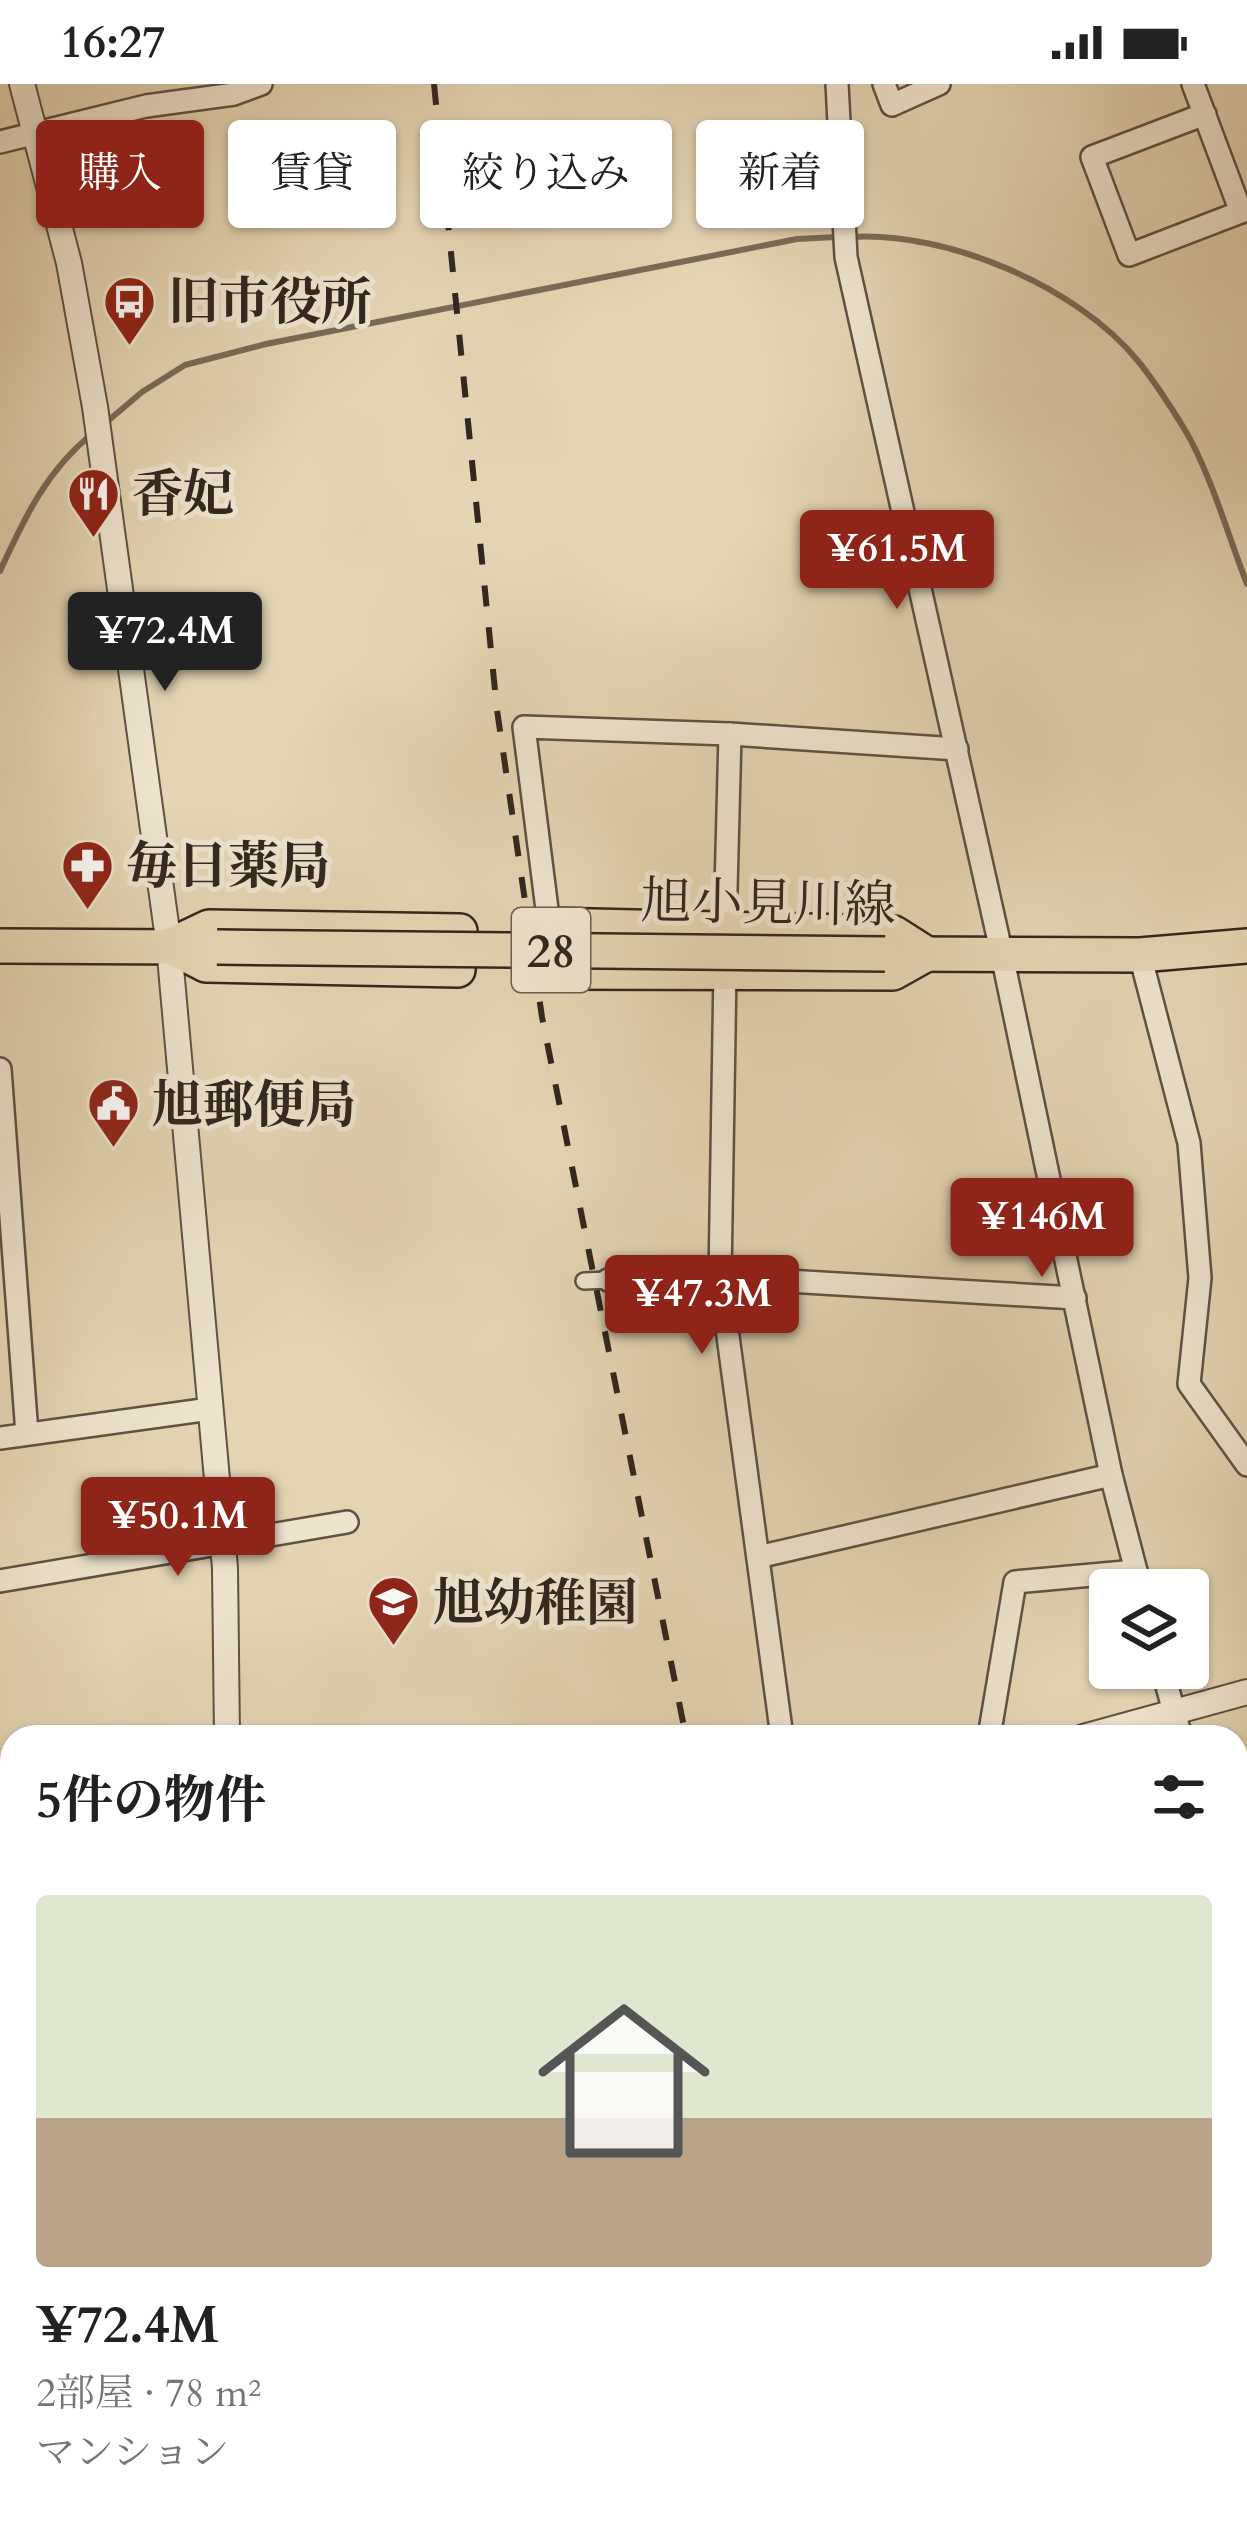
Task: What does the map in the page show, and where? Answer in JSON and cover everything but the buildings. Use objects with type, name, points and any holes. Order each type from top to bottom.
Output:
[{"type":"main road","points":[[549,925],[894,933],[927,954],[893,973],[553,972],[549,925]]},
{"type":"main road","points":[[209,928],[460,931],[458,970],[206,964],[169,946],[209,928]]},
{"type":"main road","name":"旭小見川線","points":[[0,946],[1002,955],[1140,955],[1247,946]]},
{"type":"street","points":[[22,84],[36,128]]},
{"type":"street","points":[[85,120],[234,94],[261,84]]},
{"type":"street","points":[[837,84],[846,257],[1135,1569]]},
{"type":"street","points":[[884,84],[892,105],[939,84]]},
{"type":"street","points":[[1193,84],[1241,212],[1129,255],[1092,157],[1204,114]]},
{"type":"street","points":[[0,142],[36,131]]},
{"type":"street","points":[[61,228],[95,407],[169,946],[223,1543],[227,1725]]},
{"type":"street","points":[[549,925],[524,727],[957,748]]},
{"type":"street","points":[[725,929],[730,734]]},
{"type":"street","points":[[1140,955],[1189,1143],[1200,1278],[1189,1384],[1247,1465]]},
{"type":"street","points":[[725,971],[720,1277],[780,1725]]},
{"type":"street","points":[[0,1069],[27,1434]]},
{"type":"street","points":[[584,1281],[720,1277],[1075,1298]]},
{"type":"street","points":[[0,1438],[210,1409]]},
{"type":"street","points":[[758,1557],[1111,1475]]},
{"type":"street","points":[[0,1581],[347,1522]]},
{"type":"street","points":[[991,1725],[1015,1582],[1089,1581]]},
{"type":"street","points":[[1168,1689],[1178,1725]]},
{"type":"street","points":[[1123,1725],[1247,1692]]},
{"type":"waterway","points":[[103,425],[142,392],[185,365],[266,344],[797,239],[837,237]]},
{"type":"waterway","points":[[851,237],[927,243],[967,254],[1045,287],[1112,334],[1151,377],[1194,447],[1247,584]]},
{"type":"waterway","points":[[0,571],[50,479],[93,433]]},
{"type":"railway","points":[[434,84],[497,710],[542,1017],[684,1725]]},
{"type":"place","name":"旧市役所","points":[[129,347]]},
{"type":"place","name":"香妃","points":[[93,539]]},
{"type":"place","name":"毎日薬局","points":[[87,911]]},
{"type":"place","name":"旭郵便局","points":[[113,1150]]},
{"type":"place","name":"旭幼稚園","points":[[394,1648]]}]
